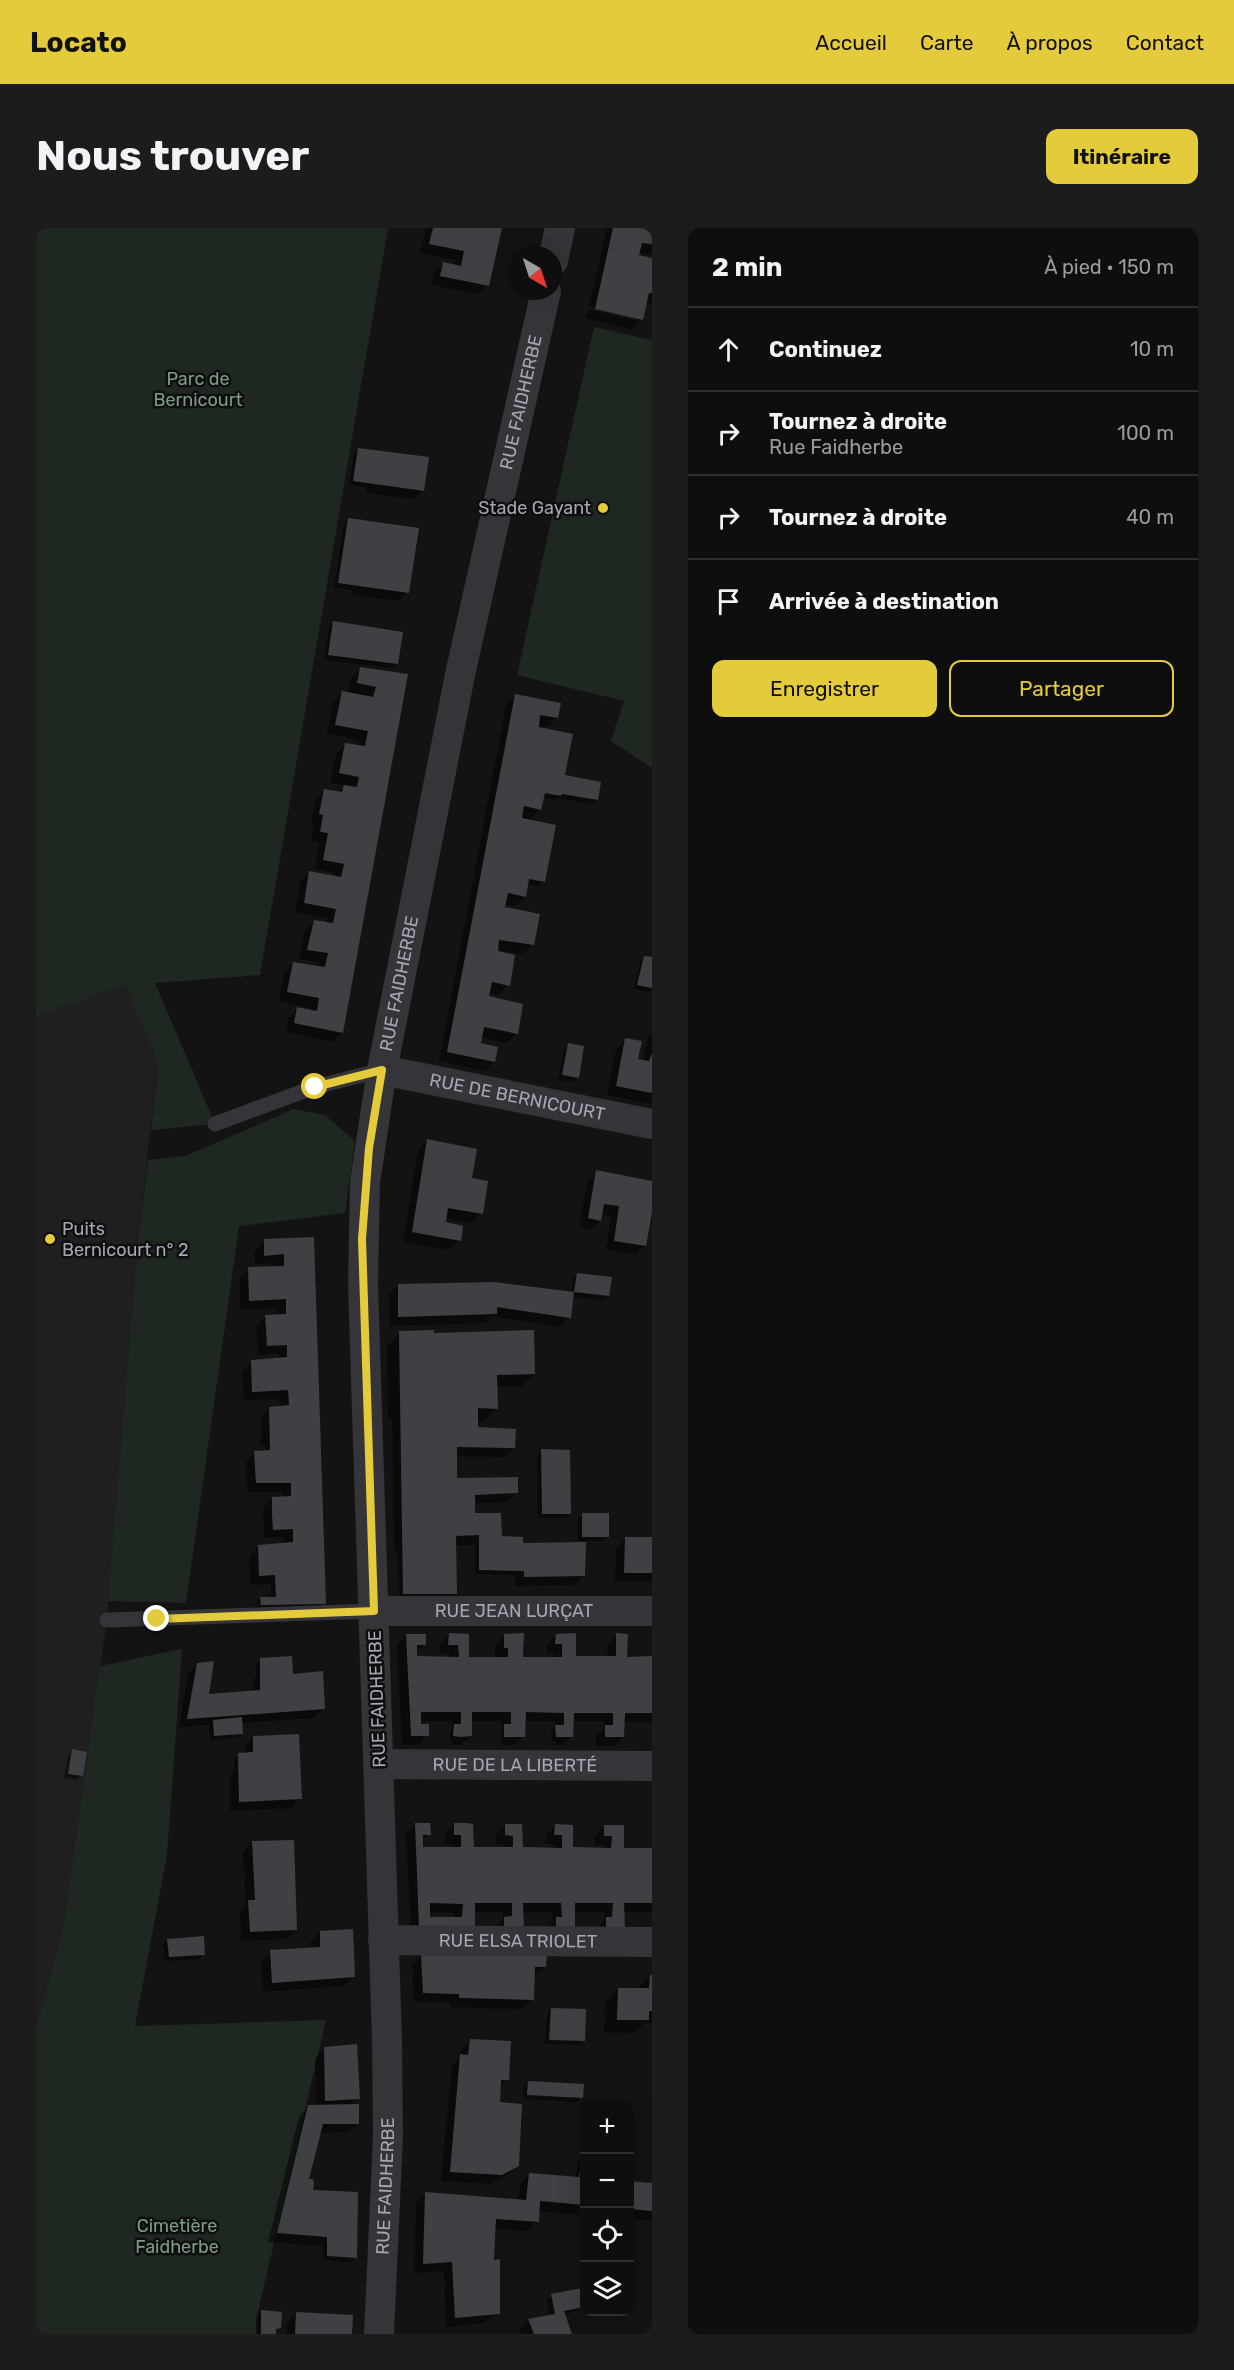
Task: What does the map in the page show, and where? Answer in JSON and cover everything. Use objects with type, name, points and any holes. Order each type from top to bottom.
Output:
[{"type":"street","points":[[556,246],[560,228]]},
{"type":"street","name":"RUE FAIDHERBE","points":[[379,2334],[388,2136],[362,1239],[369,1148],[382,1070],[459,682],[544,300]]},
{"type":"street","name":"RUE DE BERNICOURT","points":[[382,1070],[652,1124]]},
{"type":"street","name":"RUE JEAN LURÇAT","points":[[374,1611],[652,1611]]},
{"type":"street","name":"RUE DE LA LIBERTÉ","points":[[378,1764],[652,1766]]},
{"type":"street","name":"RUE ELSA TRIOLET","points":[[383,1940],[652,1942]]},
{"type":"lane","points":[[214,1124],[315,1087],[382,1070]]},
{"type":"lane","points":[[107,1620],[374,1611]]},
{"type":"shaded area","points":[[125,985],[158,1063],[138,1240],[107,1620],[63,1929],[36,2027],[36,1017]]},
{"type":"green space","name":"Parc de Bernicourt","points":[[36,228],[388,228],[260,975],[155,983],[215,1124],[151,1130],[158,1063],[125,985],[36,1017]]},
{"type":"green space","name":"Stade Gayant","points":[[594,327],[652,340],[652,768],[611,741],[624,701],[517,675]]},
{"type":"green space","points":[[294,1109],[325,1115],[355,1141],[345,1213],[239,1226],[186,1603],[108,1601],[138,1240],[148,1160],[185,1156]]},
{"type":"green space","name":"Cimetière Faidherbe","points":[[182,1649],[167,1855],[135,2026],[326,2020],[256,2320],[256,2334],[36,2334],[36,2027],[63,1929],[100,1666]]},
{"type":"building","points":[[433,228],[502,228],[489,286],[440,276],[443,262],[461,266],[464,251],[429,244]]},
{"type":"building","points":[[613,228],[652,228],[652,244],[642,243],[639,255],[652,258],[652,293],[649,293],[643,320],[595,309]]},
{"type":"building","points":[[358,448],[429,457],[424,491],[353,481]]},
{"type":"building","points":[[348,518],[419,528],[409,593],[338,583]]},
{"type":"building","points":[[333,621],[403,632],[398,664],[328,655]]},
{"type":"building","points":[[360,667],[408,674],[343,1033],[294,1023],[297,1007],[317,1011],[319,998],[287,992],[293,962],[325,967],[328,953],[307,950],[314,920],[333,923],[336,909],[304,903],[309,871],[341,877],[344,864],[323,860],[328,833],[320,832],[323,815],[319,814],[324,789],[342,792],[344,785],[357,787],[359,777],[339,773],[345,743],[365,746],[368,731],[335,725],[342,691],[373,697],[376,687],[357,683]]},
{"type":"building","points":[[515,694],[561,703],[558,718],[540,715],[539,727],[573,734],[565,775],[601,782],[598,800],[545,793],[541,810],[524,806],[522,818],[556,825],[545,882],[529,879],[526,897],[508,893],[505,907],[540,914],[534,945],[499,940],[498,951],[515,955],[510,986],[492,982],[489,996],[523,1004],[518,1034],[484,1027],[481,1043],[498,1047],[495,1062],[447,1052]]},
{"type":"building","points":[[644,956],[652,957],[652,988],[637,985]]},
{"type":"building","points":[[625,1038],[642,1041],[638,1059],[649,1061],[652,1053],[652,1093],[616,1086]]},
{"type":"building","points":[[568,1043],[584,1046],[579,1078],[562,1075]]},
{"type":"building","points":[[427,1139],[477,1149],[472,1178],[488,1181],[483,1214],[448,1208],[446,1222],[463,1226],[461,1241],[412,1232]]},
{"type":"building","points":[[596,1170],[652,1181],[652,1213],[646,1246],[614,1241],[619,1206],[604,1204],[601,1221],[588,1218]]},
{"type":"building","points":[[314,1237],[326,1604],[261,1605],[260,1597],[276,1597],[275,1575],[259,1576],[258,1545],[293,1542],[293,1529],[273,1530],[272,1514],[272,1497],[291,1496],[291,1483],[256,1483],[254,1451],[270,1450],[269,1407],[289,1405],[288,1390],[252,1392],[251,1360],[287,1357],[287,1345],[267,1346],[265,1315],[286,1314],[286,1299],[249,1301],[248,1267],[284,1266],[284,1254],[264,1256],[264,1239]]},
{"type":"building","points":[[577,1273],[612,1277],[609,1296],[574,1292]]},
{"type":"building","points":[[494,1282],[574,1292],[571,1318],[497,1307],[497,1314],[398,1317],[398,1284]]},
{"type":"building","points":[[434,1330],[434,1333],[534,1330],[535,1374],[497,1375],[498,1409],[478,1408],[478,1427],[516,1429],[515,1448],[457,1447],[457,1478],[518,1477],[518,1493],[475,1495],[475,1513],[501,1513],[502,1536],[523,1537],[523,1543],[586,1542],[585,1576],[524,1577],[524,1571],[479,1570],[479,1535],[456,1536],[457,1594],[403,1594],[399,1331]]},
{"type":"building","points":[[541,1449],[570,1450],[571,1514],[542,1514]]},
{"type":"building","points":[[582,1513],[609,1513],[609,1537],[582,1537]]},
{"type":"building","points":[[625,1537],[652,1537],[652,1573],[624,1573]]},
{"type":"building","points":[[449,1633],[469,1634],[469,1657],[508,1657],[508,1648],[504,1648],[504,1634],[524,1633],[523,1657],[562,1657],[562,1644],[555,1644],[556,1634],[576,1633],[576,1656],[616,1656],[616,1633],[628,1634],[627,1657],[652,1656],[652,1713],[625,1713],[624,1737],[605,1737],[605,1725],[613,1725],[613,1713],[574,1713],[573,1737],[556,1737],[555,1725],[564,1725],[564,1713],[526,1712],[525,1737],[504,1737],[504,1724],[511,1724],[511,1712],[472,1712],[472,1736],[461,1737],[453,1736],[454,1724],[461,1724],[461,1712],[421,1712],[421,1724],[429,1724],[429,1736],[411,1736],[406,1634],[426,1634],[426,1645],[417,1645],[417,1656],[459,1657],[458,1645],[448,1645]]},
{"type":"building","points":[[292,1656],[293,1674],[323,1671],[325,1709],[187,1719],[197,1663],[214,1661],[209,1694],[260,1690],[260,1658]]},
{"type":"building","points":[[242,1717],[243,1734],[214,1736],[213,1720]]},
{"type":"building","points":[[299,1734],[302,1799],[239,1802],[238,1753],[253,1752],[253,1736]]},
{"type":"building","points":[[72,1749],[87,1752],[83,1776],[68,1774]]},
{"type":"building","points":[[415,1823],[430,1823],[431,1835],[423,1835],[423,1847],[461,1847],[461,1835],[454,1835],[454,1823],[466,1823],[473,1824],[474,1847],[513,1847],[513,1836],[505,1835],[505,1824],[522,1824],[523,1847],[562,1848],[562,1835],[554,1835],[555,1824],[573,1825],[573,1847],[611,1848],[612,1836],[604,1836],[604,1825],[624,1825],[624,1848],[652,1848],[652,1903],[624,1903],[625,1929],[606,1928],[606,1917],[612,1917],[613,1903],[575,1903],[575,1928],[556,1928],[556,1917],[562,1917],[561,1903],[523,1903],[524,1928],[504,1928],[504,1917],[512,1916],[512,1903],[475,1903],[475,1928],[419,1927]],"holes":[[[430,1903],[463,1904],[462,1917],[430,1917]]]},
{"type":"building","points":[[294,1840],[297,1930],[250,1932],[248,1900],[255,1900],[252,1841]]},
{"type":"building","points":[[353,1929],[355,1977],[272,1983],[270,1950],[320,1947],[320,1931]]},
{"type":"building","points":[[204,1936],[205,1955],[169,1957],[167,1939]]},
{"type":"building","points":[[421,1955],[547,1955],[546,1967],[535,1967],[534,2000],[459,1998],[459,1994],[423,1993]]},
{"type":"building","points":[[650,1975],[652,1975],[652,2011],[649,2011],[649,2020],[617,2020],[618,1988],[649,1988]]},
{"type":"building","points":[[551,2008],[586,2009],[585,2041],[549,2040]]},
{"type":"building","points":[[470,2039],[511,2041],[509,2080],[501,2080],[500,2102],[522,2104],[519,2166],[502,2175],[450,2172],[460,2054],[468,2055]]},
{"type":"building","points":[[357,2044],[360,2099],[325,2101],[324,2047]]},
{"type":"building","points":[[528,2081],[584,2084],[583,2098],[527,2095]]},
{"type":"building","points":[[359,2104],[359,2124],[323,2124],[309,2179],[313,2179],[313,2190],[358,2192],[357,2258],[327,2256],[327,2237],[277,2233],[308,2105]]},
{"type":"building","points":[[580,2169],[580,2205],[540,2201],[539,2222],[496,2219],[494,2260],[500,2259],[500,2314],[455,2318],[452,2262],[423,2264],[425,2192],[526,2200],[529,2173],[579,2177]]},
{"type":"building","points":[[634,2181],[652,2183],[652,2211],[634,2209]]},
{"type":"building","points":[[580,2288],[580,2308],[564,2311],[572,2334],[534,2334],[528,2319],[555,2314],[551,2294]]},
{"type":"building","points":[[261,2310],[282,2312],[281,2328],[276,2329],[276,2334],[261,2334]]},
{"type":"building","points":[[296,2312],[353,2315],[352,2334],[295,2334]]},
{"type":"place","name":"Stade Gayant","points":[[603,508]]},
{"type":"place","name":"Puits Bernicourt n° 2","points":[[50,1239]]},
{"type":"route","points":[[157,1619],[374,1611],[362,1239],[369,1148],[382,1070],[315,1087]]}]
